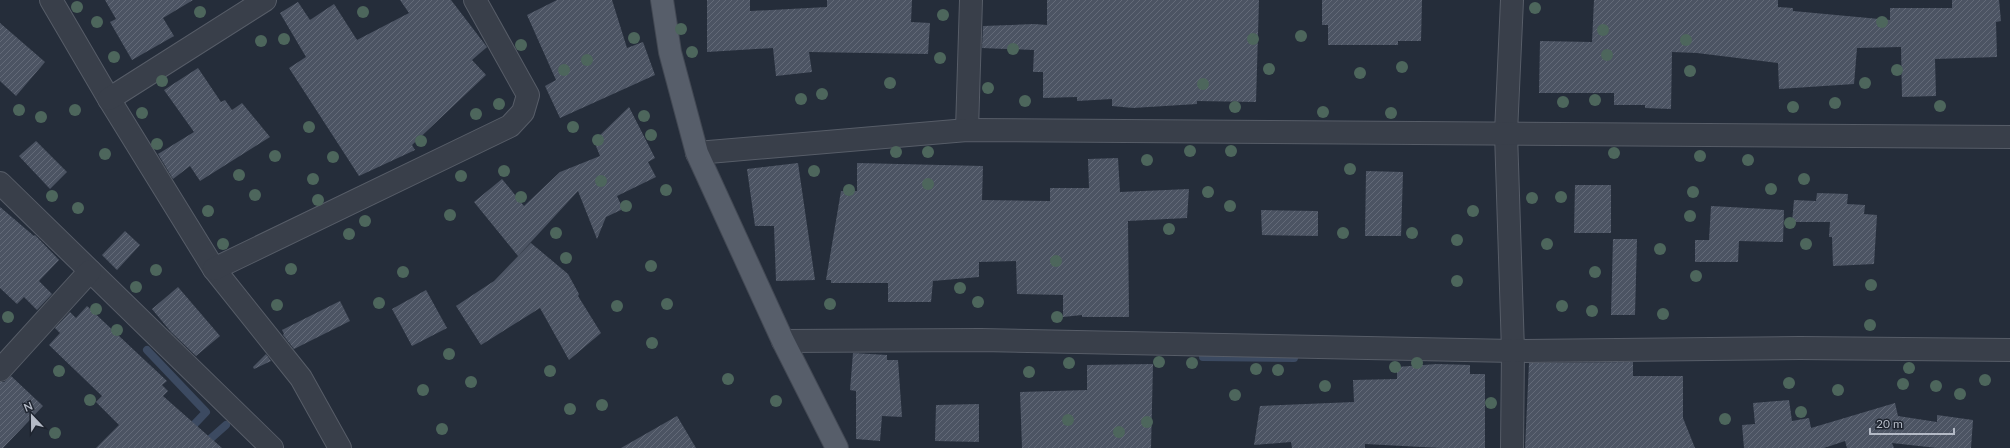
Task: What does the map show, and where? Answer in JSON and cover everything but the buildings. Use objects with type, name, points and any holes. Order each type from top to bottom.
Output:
[{"type":"main road","points":[[662,0],[670,52],[697,153],[783,341],[837,448]]},
{"type":"street","points":[[51,0],[109,99],[214,269],[301,378],[340,448]]},
{"type":"street","points":[[109,99],[265,0]]},
{"type":"street","points":[[214,269],[510,126],[523,112],[528,95],[475,0]]},
{"type":"street","points":[[967,130],[971,0]]},
{"type":"street","points":[[1512,0],[1506,133],[1514,351],[1512,448]]},
{"type":"street","points":[[697,153],[967,130],[2010,137]]},
{"type":"street","points":[[0,183],[272,448]]},
{"type":"street","points":[[0,370],[90,271]]},
{"type":"street","points":[[783,341],[989,340],[1514,351],[1800,348],[2010,350]]},
{"type":"waterway","points":[[147,350],[206,412],[188,431]]},
{"type":"waterway","points":[[1203,357],[1294,358]]},
{"type":"waterway","points":[[200,448],[226,425]]}]
